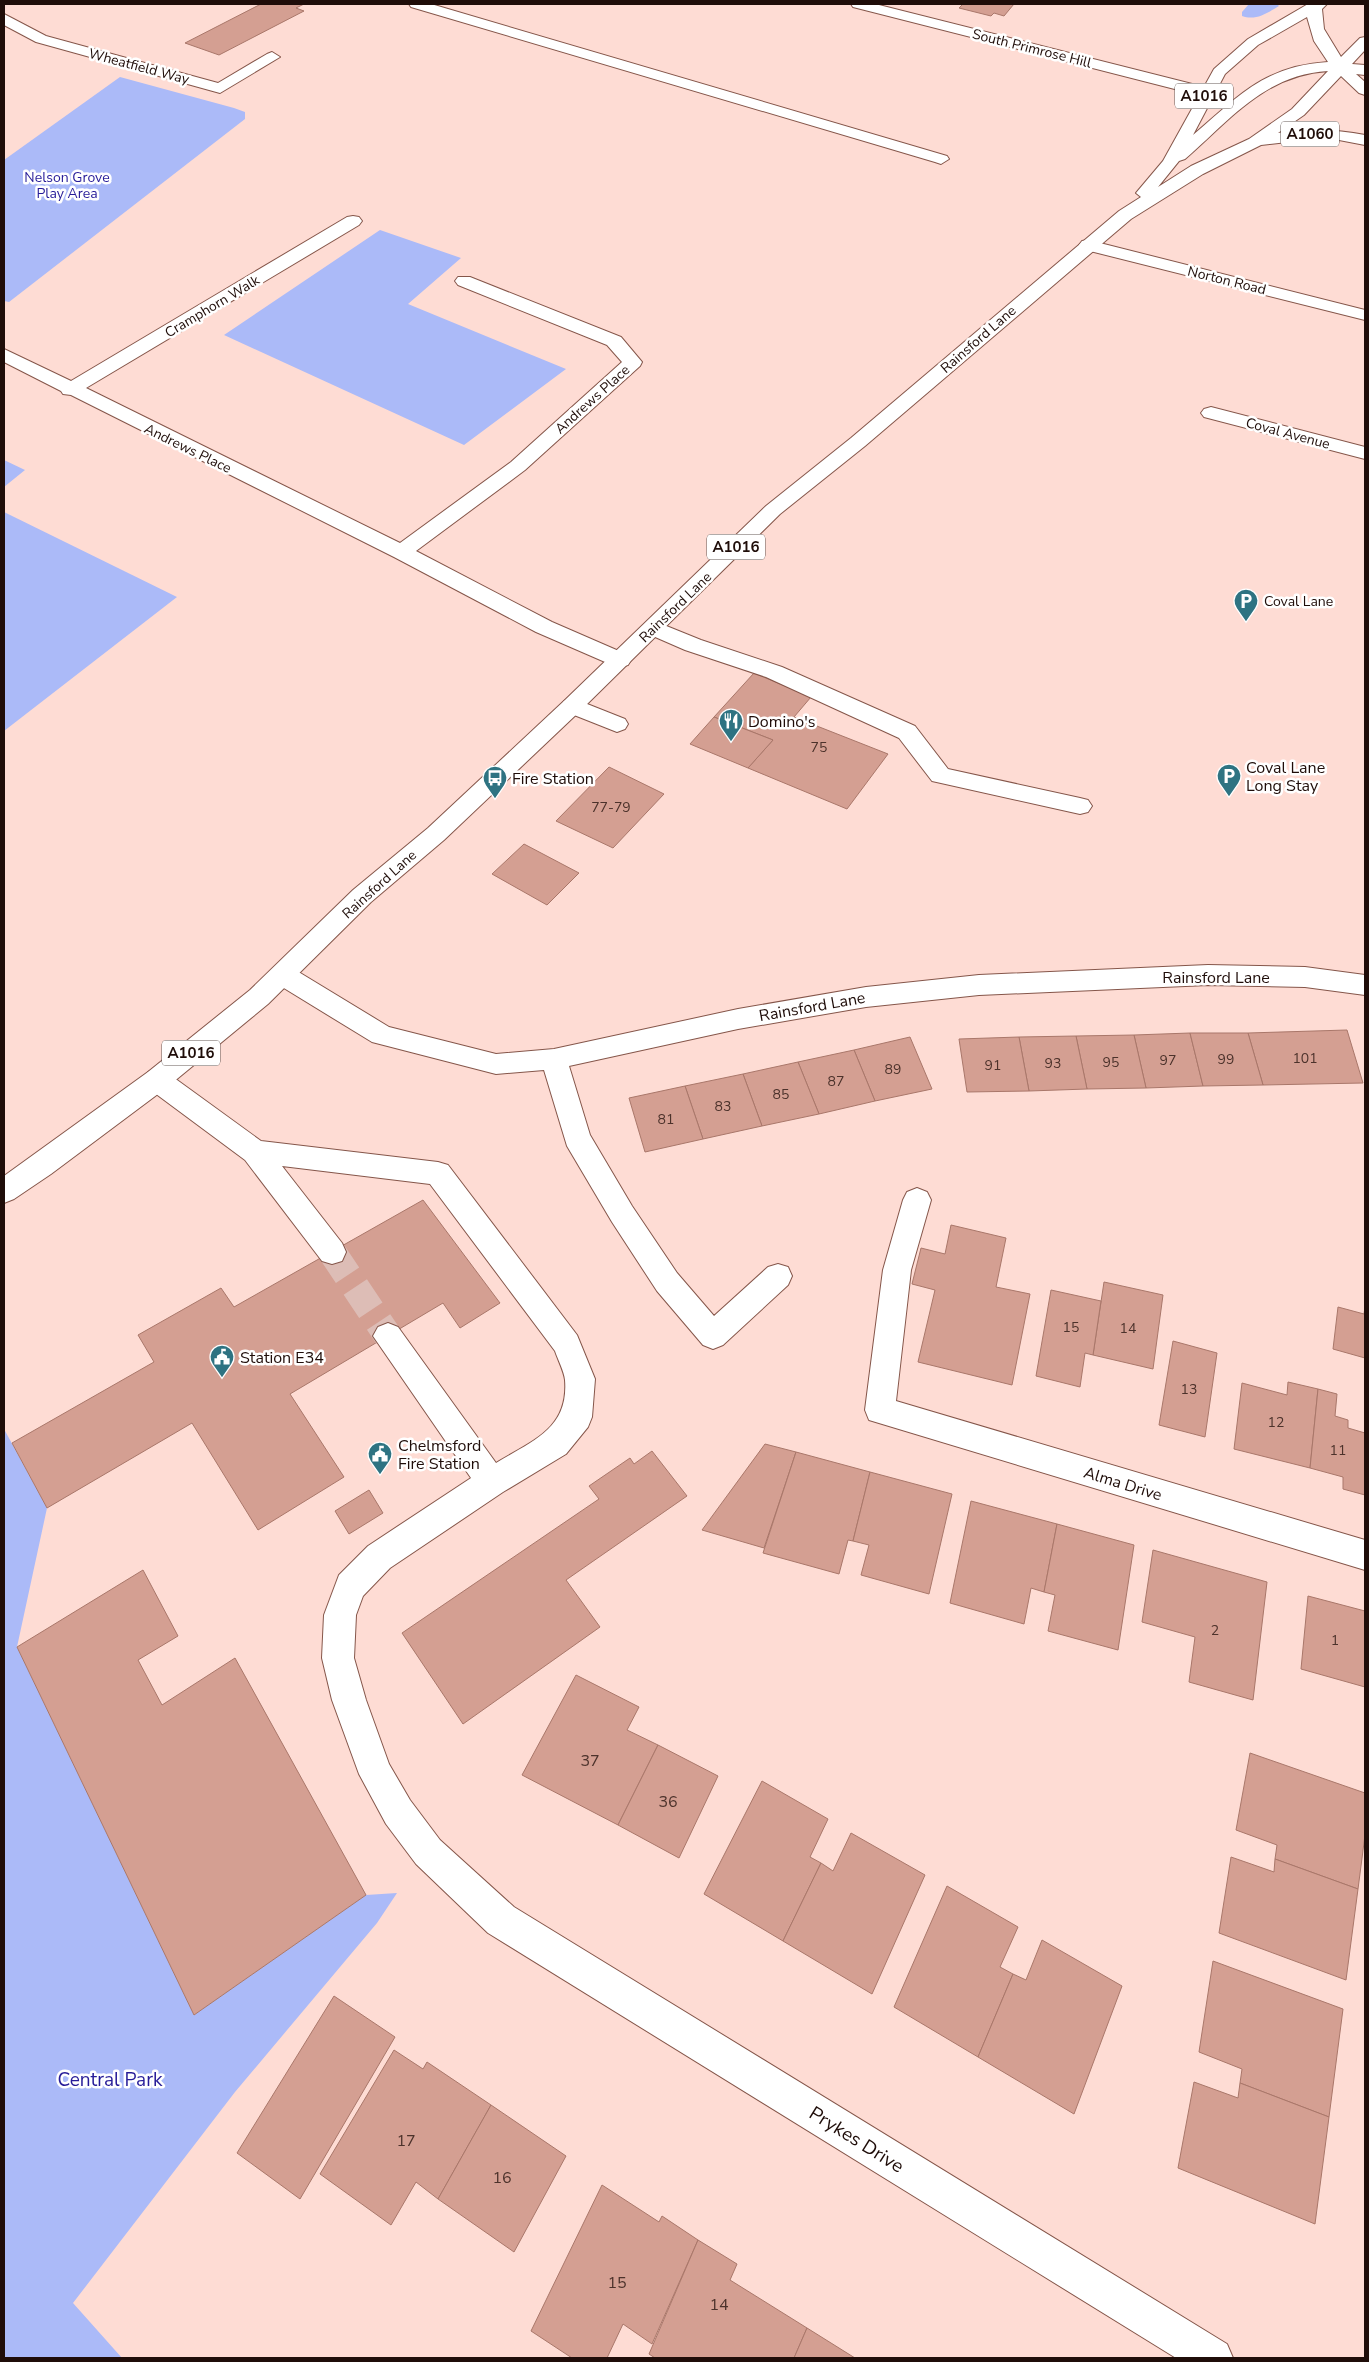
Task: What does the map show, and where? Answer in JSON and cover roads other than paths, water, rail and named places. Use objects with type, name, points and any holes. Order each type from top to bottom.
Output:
[{"type":"street","points":[[416,4],[941,159]]},
{"type":"street","name":"South Primrose Hill","points":[[858,4],[1206,92]]},
{"type":"street","points":[[1316,5],[1316,27],[1326,48],[1365,90]]},
{"type":"street","name":"Rainsford Lane","points":[[1125,215],[1170,163],[1206,92],[1219,72],[1252,42],[1316,5]]},
{"type":"street","name":"Wheatfield Way","points":[[4,18],[17,28],[41,38],[220,88],[272,57]]},
{"type":"street","name":"Rainsford Lane","points":[[6,1186],[158,1080],[283,975],[362,896],[436,834],[572,706],[773,510],[858,442],[1125,215],[1197,170],[1255,142],[1298,112],[1340,65],[1365,41]]},
{"type":"street","points":[[1170,163],[1207,133],[1250,92],[1282,73],[1311,67],[1340,65],[1365,70]]},
{"type":"street","name":"A1060","points":[[1255,142],[1298,134],[1332,135],[1365,140]]},
{"type":"street","name":"Cramphorn Walk","points":[[70,390],[353,221]]},
{"type":"street","name":"Norton Road","points":[[1088,245],[1365,315]]},
{"type":"street","name":"Andrews Place","points":[[401,552],[518,466],[633,362],[614,341],[464,281]]},
{"type":"street","name":"Andrews Place","points":[[4,355],[70,390],[401,552],[544,627],[620,660]]},
{"type":"street","name":"Coval Avenue","points":[[1211,413],[1365,453]]},
{"type":"street","points":[[654,628],[694,645],[774,672],[907,732],[940,775],[1080,806]]},
{"type":"street","points":[[572,706],[617,724]]},
{"type":"street","name":"Rainsford Lane","points":[[283,975],[381,1035],[496,1064],[554,1060],[738,1019],[866,997],[979,985],[1208,975],[1305,977],[1365,985]]},
{"type":"street","points":[[554,1060],[577,1138],[622,1214],[666,1282],[713,1336],[778,1276]]},
{"type":"street","points":[[158,1080],[255,1152],[332,1252]]},
{"type":"street","name":"Prykes Drive","points":[[255,1152],[438,1173],[566,1344],[580,1379],[577,1417],[555,1444],[492,1482],[379,1557],[350,1586],[340,1615],[338,1658],[349,1700],[376,1774],[398,1812],[428,1852],[501,1920],[1213,2358]]},
{"type":"street","name":"Alma Drive","points":[[918,1200],[897,1270],[880,1410],[1365,1556]]},
{"type":"street","points":[[388,1336],[492,1482]]},
{"type":"tunnel","points":[[332,1252],[388,1336]]},
{"type":"place","name":"Coval Lane","points":[[1246,622]]},
{"type":"place","name":"Domino's","points":[[731,742]]},
{"type":"place","name":"Coval Lane Long Stay","points":[[1229,797]]},
{"type":"place","name":"Fire Station","points":[[495,799]]},
{"type":"place","name":"Station E34","points":[[222,1378]]},
{"type":"place","name":"Chelmsford Fire Station","points":[[380,1475]]},
{"type":"park label","name":"Nelson Grove Play Area","points":[[67,186]]},
{"type":"park label","name":"Central Park","points":[[110,2079]]}]
